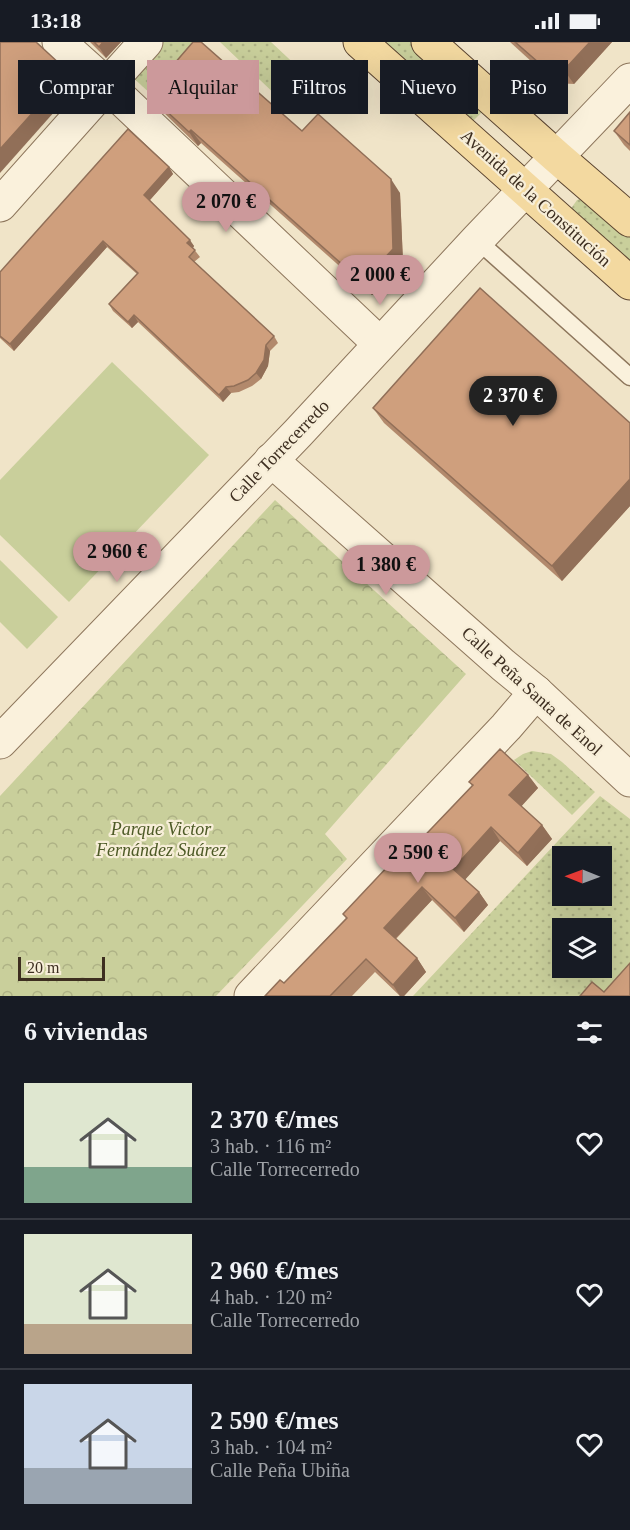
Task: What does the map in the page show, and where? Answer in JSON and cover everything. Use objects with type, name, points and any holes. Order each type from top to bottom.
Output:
[{"type":"main road","name":"Avenida de la Constitución","points":[[360,42],[630,283]]},
{"type":"main road","points":[[428,42],[630,220]]},
{"type":"street","points":[[59,42],[85,60]]},
{"type":"street","points":[[129,60],[146,42]]},
{"type":"street","name":"Calle Torrecerredo","points":[[3,732],[298,433],[477,240],[630,80]]},
{"type":"street","points":[[135,102],[380,344]]},
{"type":"street","points":[[0,205],[81,114]]},
{"type":"street","name":"Calle Peña Santa de Enol","points":[[271,460],[536,692],[630,780]]},
{"type":"street","points":[[251,996],[536,692]]},
{"type":"lane","points":[[477,240],[630,377]]},
{"type":"green space","points":[[159,42],[203,42],[186,60],[147,60],[147,90],[135,80],[135,68]]},
{"type":"green space","points":[[220,42],[271,42],[290,60],[271,60],[271,91],[259,79],[259,60],[239,60]]},
{"type":"green space","points":[[381,42],[412,42],[432,60],[401,60]]},
{"type":"green space","points":[[478,101],[486,108],[471,123],[461,114],[478,114]]},
{"type":"green space","points":[[582,198],[630,237],[630,268],[570,210],[577,200]]},
{"type":"green space","points":[[112,362],[209,455],[69,602],[0,535],[0,480]]},
{"type":"green space","name":"Parque Victor Fernández Suárez","points":[[275,500],[466,674],[325,834],[347,859],[216,996],[0,996],[0,796]]},
{"type":"green space","points":[[0,560],[58,617],[27,649],[0,622]]},
{"type":"green space","points":[[532,751],[551,754],[595,792],[572,815],[514,760]]},
{"type":"green space","points":[[600,796],[630,819],[630,964],[601,996],[413,996],[552,847],[552,906],[612,906],[612,846],[553,846]]},
{"type":"building","points":[[0,42],[36,42],[56,60],[18,60],[18,114],[31,114],[0,149]]},
{"type":"building","points":[[193,42],[201,42],[221,60],[177,60]]},
{"type":"building","points":[[515,42],[590,42],[568,66],[568,60],[536,60]]},
{"type":"building","points":[[259,93],[271,104],[271,114],[283,114],[302,131],[318,114],[391,179],[393,249],[362,282],[191,130],[189,132],[170,114],[259,114]]},
{"type":"building","points":[[630,112],[630,145],[614,131]]},
{"type":"building","points":[[128,129],[169,167],[144,195],[190,240],[187,243],[195,250],[189,257],[274,336],[266,345],[264,360],[256,373],[248,380],[226,387],[219,395],[134,315],[128,322],[109,304],[138,273],[103,241],[10,344],[0,336],[0,272]]},
{"type":"building","points":[[480,288],[630,423],[630,479],[552,566],[373,408]]},
{"type":"building","points":[[500,749],[528,775],[509,795],[542,825],[518,853],[491,827],[453,869],[479,892],[455,918],[422,887],[384,928],[417,958],[393,985],[366,959],[330,996],[265,996],[280,980],[284,983],[347,918],[343,914],[406,847],[410,851],[473,785],[469,782]]},
{"type":"building","points":[[630,963],[630,996],[580,996],[592,982],[604,992]]}]
